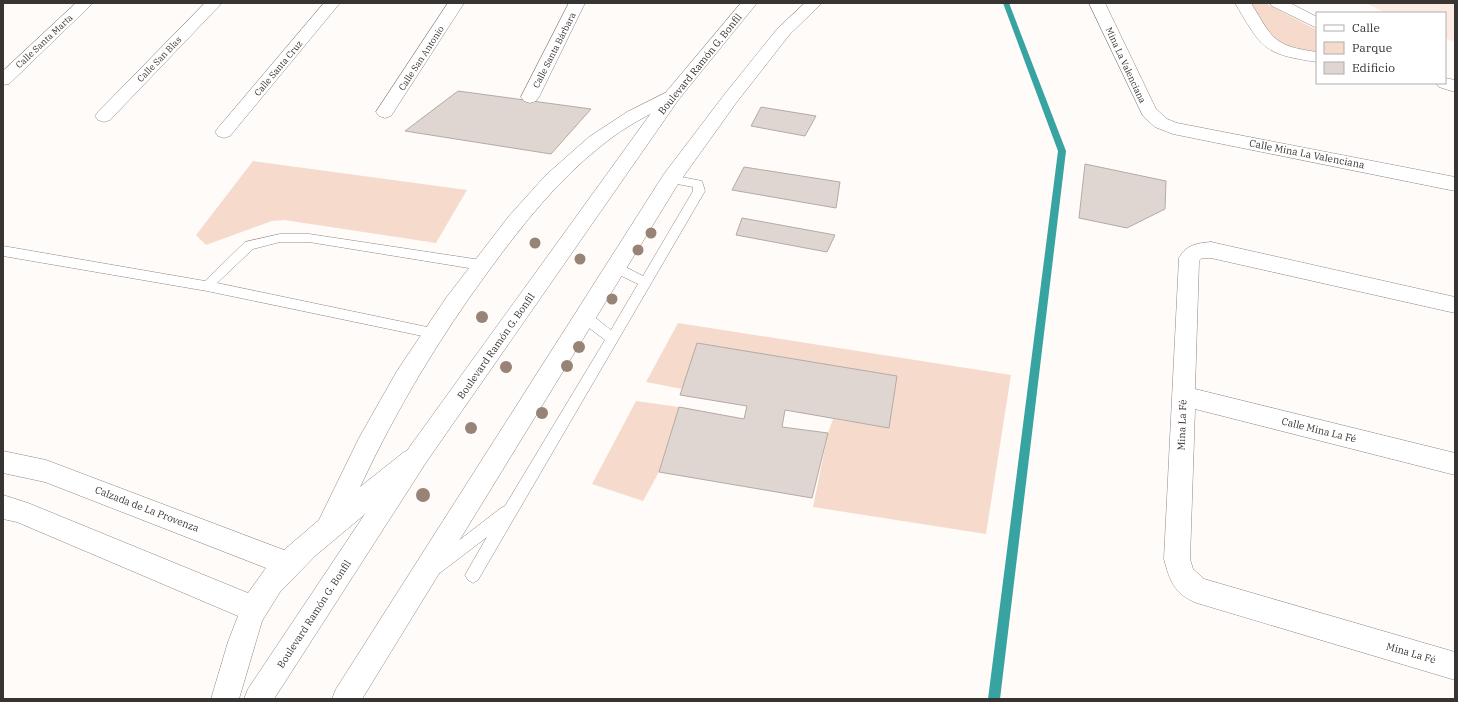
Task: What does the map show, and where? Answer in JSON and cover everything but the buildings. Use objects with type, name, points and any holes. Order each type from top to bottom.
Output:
[{"type":"street","name":"Calle Santa Marta","points":[[3,80],[85,3]]},
{"type":"street","name":"Calle San Blas","points":[[104,116],[214,3]]},
{"type":"street","name":"Calle Santa Cruz","points":[[224,132],[332,3]]},
{"type":"street","name":"Calle San Antonio","points":[[385,112],[456,3]]},
{"type":"street","name":"Calle Santa Bárbara","points":[[530,97],[577,3]]},
{"type":"street","name":"Boulevard Ramón G. Bonfil","points":[[258,699],[419,453],[673,95],[749,3]]},
{"type":"street","points":[[346,699],[671,179],[730,99],[784,31],[814,3]]},
{"type":"street","name":"Mina La Valenciana","points":[[1097,3],[1149,112],[1160,123]]},
{"type":"street","points":[[1243,3],[1265,38],[1275,47],[1298,54],[1316,57]]},
{"type":"street","points":[[1278,3],[1316,22]]},
{"type":"street","points":[[328,528],[359,462],[390,403],[432,333],[481,265],[527,206],[557,174],[595,141],[631,117],[673,95]]},
{"type":"street","name":"Calle Mina La Valenciana","points":[[1160,123],[1173,128],[1455,184]]},
{"type":"street","name":"Mina La Fé","points":[[1455,305],[1211,250],[1197,251],[1189,258],[1177,559],[1182,577],[1197,590],[1455,666]]},
{"type":"street","name":"Calle Mina La Fé","points":[[1183,396],[1455,464]]},
{"type":"street","points":[[225,699],[240,648],[254,609],[270,586],[288,564],[328,528],[419,453]]},
{"type":"street","name":"Calzada de La Provenza","points":[[3,462],[46,471],[288,564]]},
{"type":"street","points":[[3,507],[19,511],[254,609]]},
{"type":"lane","points":[[473,575],[699,191],[698,184],[671,179]]},
{"type":"lane","points":[[207,286],[249,245],[280,238],[309,238],[481,265]]},
{"type":"lane","points":[[3,251],[207,286],[432,333]]},
{"type":"lane","points":[[615,268],[645,282]]},
{"type":"lane","points":[[584,317],[612,338]]},
{"type":"lane","points":[[422,578],[512,509]]},
{"type":"shaded area","points":[[1366,3],[1455,3],[1455,42],[1446,38],[1446,12],[1384,12]]},
{"type":"green space","points":[[1255,3],[1265,3],[1316,29],[1316,52],[1276,45],[1249,5]]},
{"type":"green space","points":[[253,161],[467,190],[436,243],[284,220],[272,221],[206,245],[196,235]]},
{"type":"green space","points":[[678,323],[1011,375],[986,534],[813,507],[828,433],[833,419],[889,428],[897,376],[697,343],[682,389],[646,382]]},
{"type":"green space","points":[[636,401],[679,407],[659,472],[643,501],[592,484]]},
{"type":"waterway","points":[[994,699],[1062,151],[1006,3]]}]
